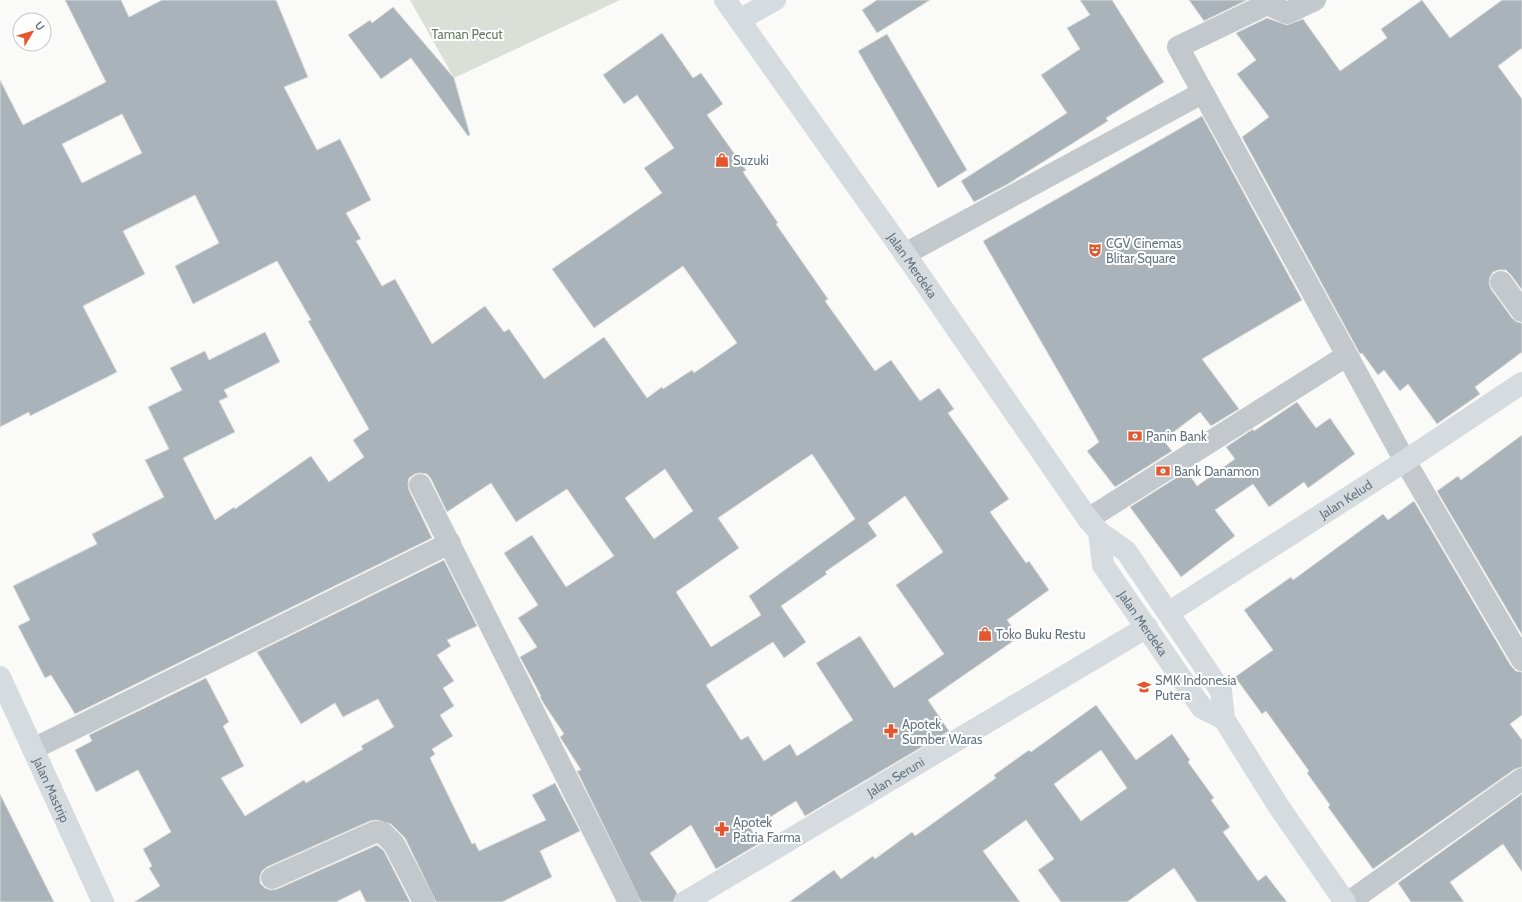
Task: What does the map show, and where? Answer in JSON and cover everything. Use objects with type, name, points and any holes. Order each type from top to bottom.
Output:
[{"type":"main road","name":"Jalan Merdeka","points":[[725,0],[905,254],[1093,525],[1126,551],[1221,691],[1224,720],[1279,807],[1345,902]]},
{"type":"main road","points":[[739,20],[775,0]]},
{"type":"main road","name":"Jalan Kelud","points":[[1168,613],[1405,461],[1522,383]]},
{"type":"main road","name":"Jalan Merdeka","points":[[1093,525],[1103,565],[1202,708],[1224,720]]},
{"type":"main road","name":"Jalan Seruni","points":[[685,902],[1147,628]]},
{"type":"main road","name":"Jalan Mastrip","points":[[0,677],[103,902]]},
{"type":"street","points":[[1315,0],[1287,13],[1266,4],[1178,47],[1346,356],[1405,461],[1522,660]]},
{"type":"street","points":[[905,254],[1202,93]]},
{"type":"street","points":[[1501,282],[1522,311]]},
{"type":"street","points":[[1093,525],[1346,356]]},
{"type":"street","points":[[420,485],[630,902]]},
{"type":"street","points":[[33,749],[450,543]]},
{"type":"street","points":[[1349,902],[1522,779]]},
{"type":"street","points":[[272,878],[375,832],[383,834],[394,844],[424,902]]},
{"type":"green space","name":"Taman Pecut","points":[[410,0],[620,0],[454,78]]},
{"type":"building","points":[[65,0],[121,0],[129,17],[162,0],[276,0],[308,77],[284,87],[317,150],[340,139],[371,200],[346,213],[361,239],[356,241],[382,286],[395,279],[432,344],[485,306],[504,332],[509,329],[544,379],[604,337],[647,398],[662,387],[663,389],[692,370],[694,373],[737,343],[683,266],[594,328],[552,269],[662,193],[644,168],[674,148],[637,95],[624,104],[603,75],[662,33],[693,78],[701,73],[723,104],[707,115],[746,170],[743,172],[778,223],[776,224],[828,299],[825,301],[875,371],[891,360],[920,401],[939,388],[954,409],[948,413],[1009,499],[990,512],[1026,563],[1029,561],[1049,590],[1007,620],[1019,637],[928,700],[949,731],[805,816],[796,801],[751,829],[760,843],[716,869],[691,825],[650,853],[677,893],[673,902],[641,902],[577,771],[581,770],[560,737],[564,734],[540,697],[541,696],[520,657],[537,647],[518,618],[538,605],[504,553],[532,535],[566,587],[614,556],[567,489],[516,522],[491,483],[447,512],[431,479],[427,474],[415,474],[409,478],[409,490],[432,538],[75,714],[51,675],[45,678],[18,626],[30,620],[13,586],[97,544],[92,534],[164,497],[145,460],[169,449],[148,407],[182,390],[170,368],[205,351],[209,360],[265,332],[280,362],[224,390],[228,397],[219,401],[235,432],[183,458],[215,520],[234,507],[235,509],[311,456],[329,482],[364,457],[353,440],[369,429],[308,321],[311,320],[277,261],[193,304],[175,266],[219,243],[195,195],[123,231],[145,274],[83,306],[117,372],[30,416],[29,412],[0,427],[0,80],[23,125],[106,82]],"holes":[[[122,114],[142,153],[82,183],[62,144]],[[812,454],[855,519],[749,596],[761,615],[711,647],[676,592],[739,548],[718,518]],[[665,469],[693,511],[654,539],[625,498]],[[905,496],[943,552],[896,585],[944,654],[894,688],[860,636],[816,663],[853,720],[797,756],[790,744],[764,761],[748,736],[741,740],[706,685],[773,642],[784,658],[806,642],[781,606],[827,574],[825,572],[877,536],[868,523]]]},
{"type":"building","points":[[877,0],[930,0],[877,33],[862,10]]},
{"type":"building","points":[[1080,0],[1112,0],[1164,82],[1106,118],[1108,121],[1008,184],[974,202],[961,181],[1067,113],[1041,75],[1080,49],[1067,28],[1090,15]]},
{"type":"building","points":[[1189,0],[1247,0],[1204,21]]},
{"type":"building","points":[[1422,0],[1450,38],[1502,0],[1522,0],[1522,48],[1498,66],[1522,99],[1522,290],[1506,270],[1493,272],[1489,283],[1491,289],[1512,318],[1517,322],[1522,323],[1522,352],[1475,387],[1480,394],[1437,424],[1408,384],[1400,391],[1384,370],[1378,375],[1362,353],[1360,354],[1242,137],[1269,117],[1237,74],[1256,60],[1236,33],[1267,18],[1287,25],[1303,19],[1340,71],[1387,38],[1381,29]]},
{"type":"building","points":[[393,7],[454,78],[470,135],[468,136],[411,58],[381,79],[348,35],[370,20],[372,23]]},
{"type":"building","points":[[887,34],[967,170],[938,188],[858,51]]},
{"type":"building","points":[[1202,116],[1302,300],[1202,359],[1239,409],[1211,426],[1200,412],[1163,440],[1172,451],[1115,487],[1087,451],[1099,442],[983,241]]},
{"type":"building","points":[[1297,402],[1316,428],[1330,418],[1355,454],[1308,488],[1304,482],[1269,507],[1253,484],[1215,510],[1235,536],[1181,577],[1130,507],[1187,471],[1197,486],[1235,459],[1226,447],[1253,429],[1254,431]]},
{"type":"building","points":[[1522,435],[1522,635],[1437,491],[1458,476],[1461,480]]},
{"type":"building","points":[[1414,501],[1511,666],[1516,671],[1522,672],[1522,715],[1510,724],[1522,740],[1522,767],[1515,769],[1373,869],[1328,807],[1330,805],[1307,773],[1309,771],[1266,711],[1262,714],[1235,677],[1273,650],[1244,610],[1291,577],[1293,580],[1383,514],[1388,520]]},
{"type":"building","points":[[444,560],[477,626],[447,640],[451,646],[437,655],[454,681],[443,688],[454,706],[440,715],[453,736],[432,749],[435,754],[430,758],[472,844],[475,843],[479,851],[546,820],[532,795],[555,783],[580,831],[540,851],[552,877],[502,902],[436,902],[405,838],[391,824],[376,820],[370,821],[267,867],[262,871],[260,883],[265,888],[271,890],[277,889],[377,845],[384,851],[410,902],[366,902],[360,890],[336,902],[134,902],[160,886],[149,868],[152,866],[143,849],[171,832],[138,770],[96,792],[75,750],[92,741],[89,735],[206,678],[229,722],[223,726],[244,766],[221,778],[245,816],[304,780],[306,783],[363,749],[361,746],[394,727],[378,699],[343,717],[335,703],[301,724],[257,652]]},
{"type":"building","points":[[1096,705],[1136,760],[1172,734],[1190,760],[1188,762],[1214,798],[1211,800],[1230,827],[1223,832],[1258,881],[1266,875],[1287,902],[1197,902],[1174,868],[1127,902],[1061,902],[1038,870],[1054,859],[1026,820],[983,851],[1020,902],[789,902],[834,870],[841,879],[873,856],[875,859],[912,832],[915,836],[996,778],[994,775],[1029,750],[1031,752]],"holes":[[[1101,750],[1127,788],[1081,821],[1054,784]]]},
{"type":"building","points":[[0,794],[54,902],[0,902]]},
{"type":"building","points":[[1522,794],[1522,872],[1503,844],[1450,882],[1464,902],[1411,902],[1398,883]]},
{"type":"place","name":"Suzuki","points":[[722,160]]},
{"type":"place","name":"CGV Cinemas Blitar Square","points":[[1095,250]]},
{"type":"place","name":"Panin Bank","points":[[1135,436]]},
{"type":"place","name":"Bank Danamon","points":[[1163,471]]},
{"type":"place","name":"Toko Buku Restu","points":[[985,634]]},
{"type":"place","name":"SMK Indonesia Putera","points":[[1144,687]]},
{"type":"place","name":"Apotek Sumber Waras","points":[[891,731]]},
{"type":"place","name":"Apotek Patria Farma","points":[[722,829]]}]
